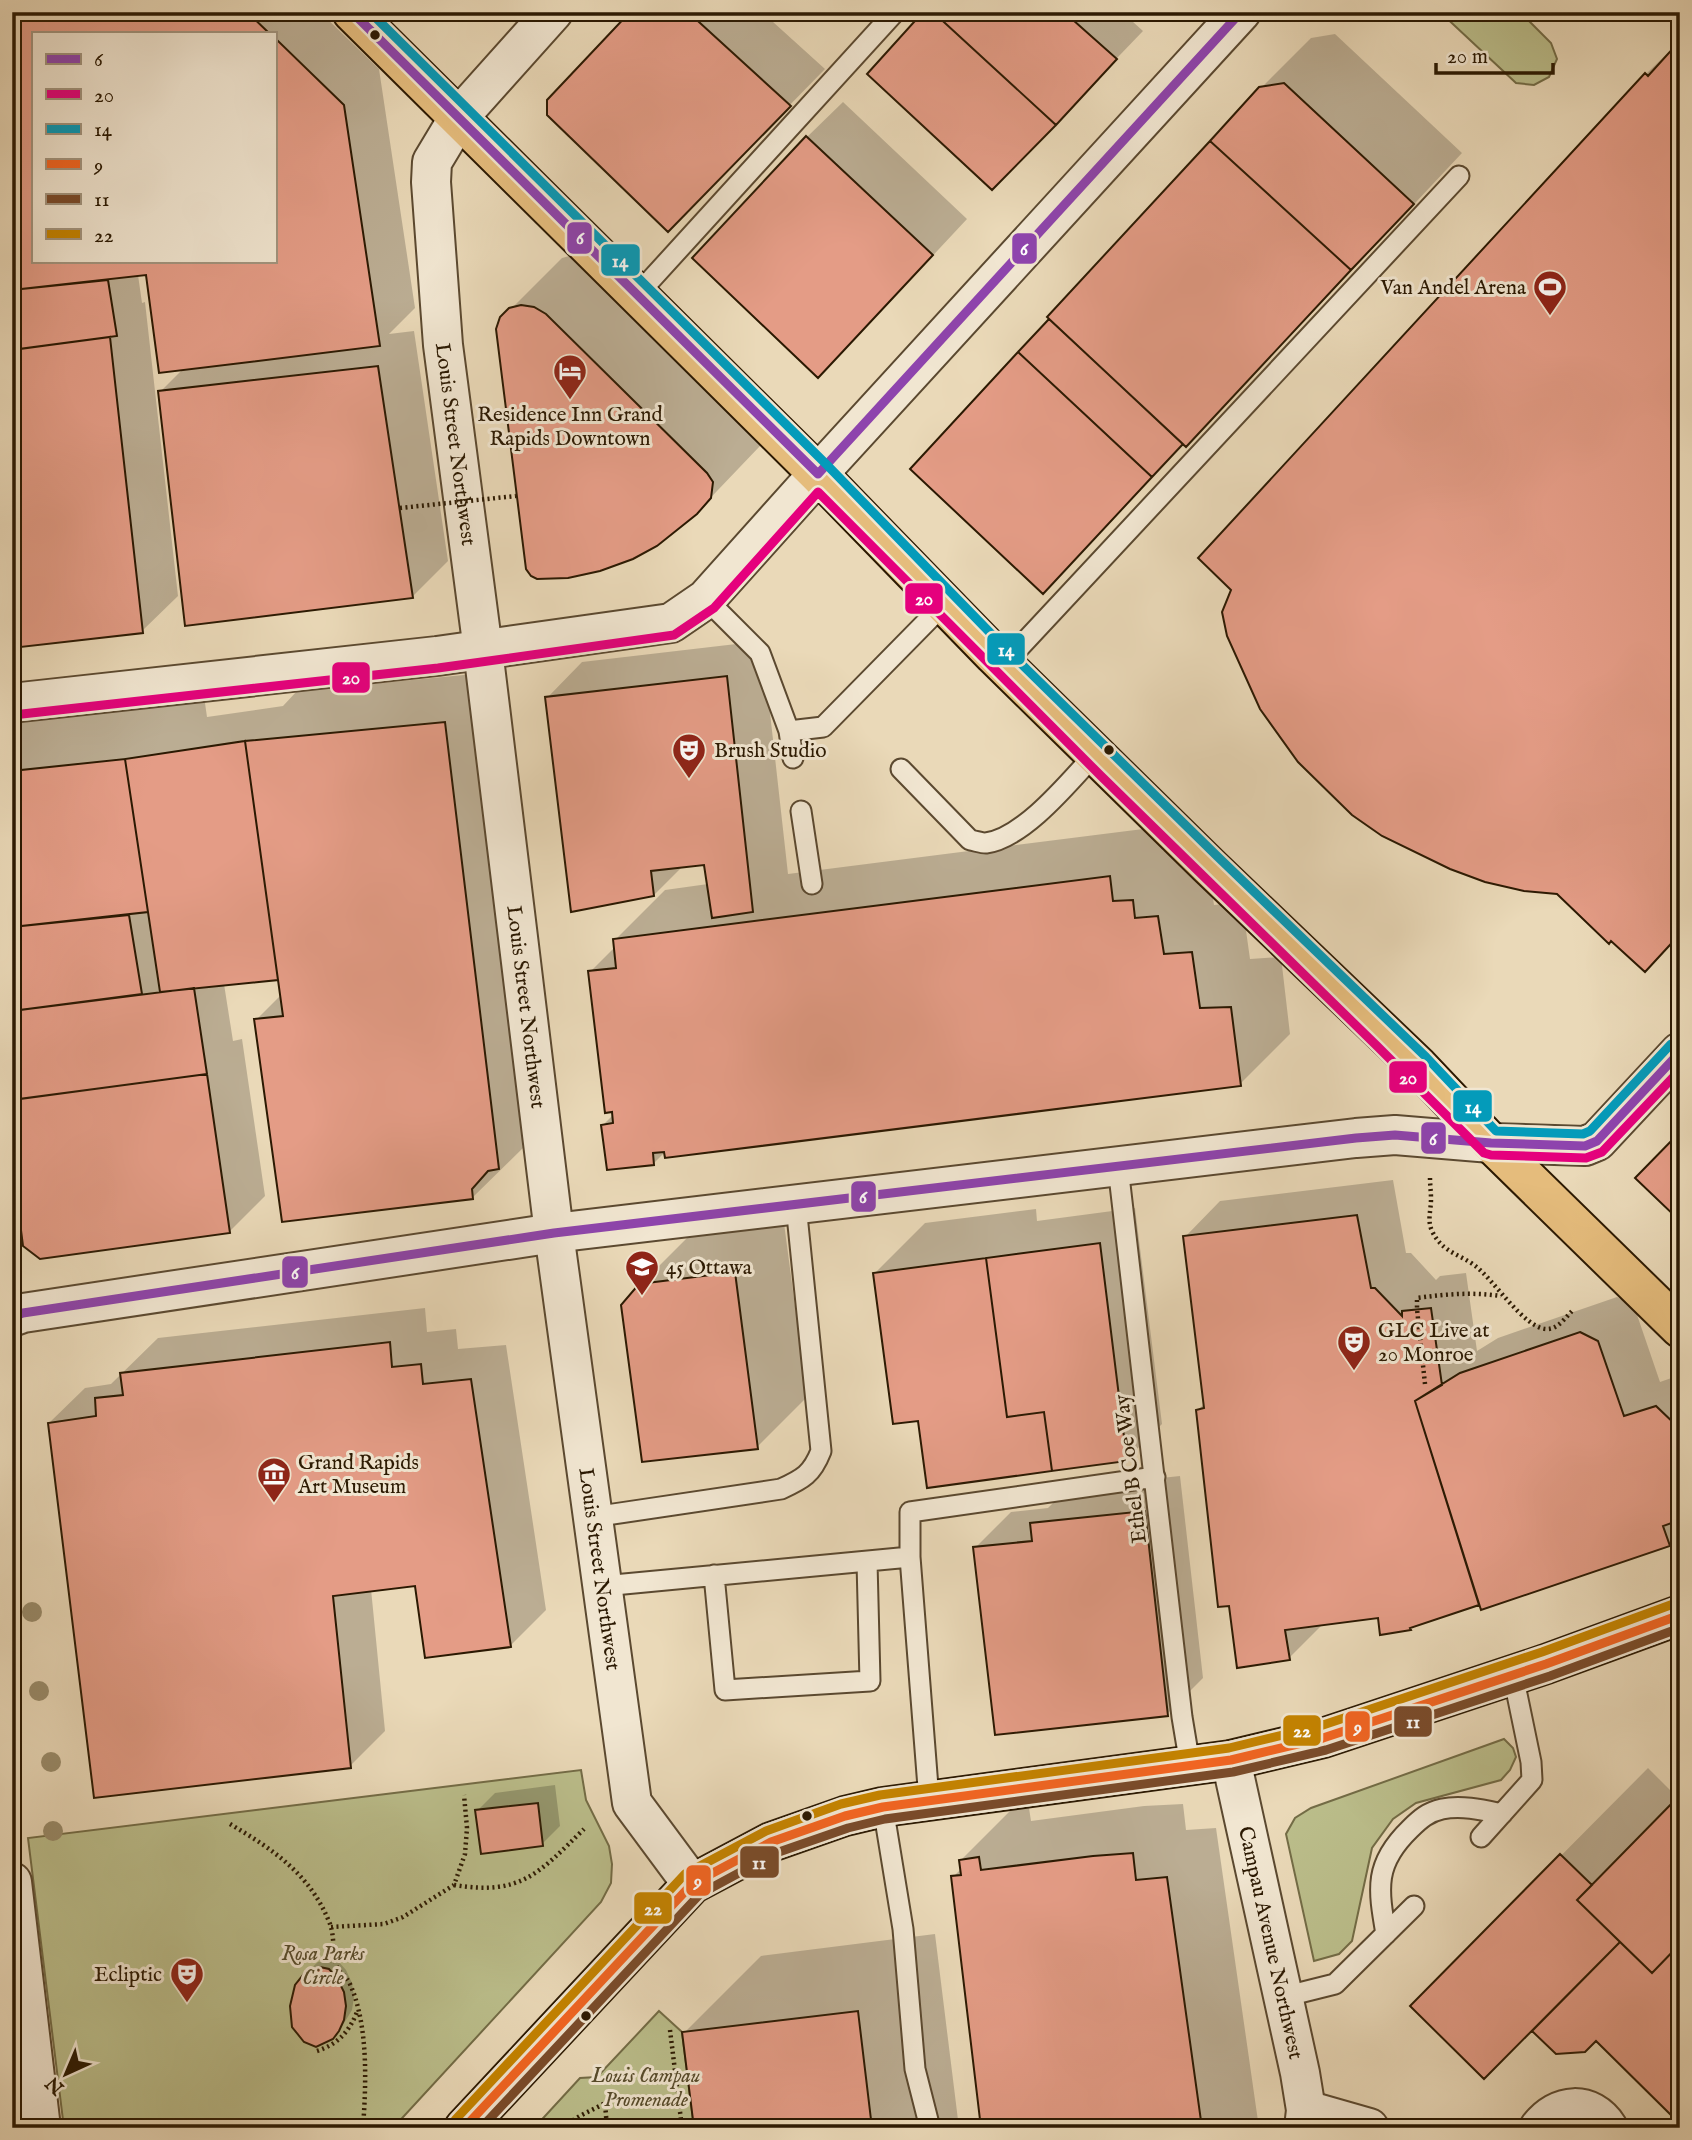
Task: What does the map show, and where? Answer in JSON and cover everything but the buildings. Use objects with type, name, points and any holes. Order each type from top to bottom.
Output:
[{"type":"main road","points":[[352,12],[818,474],[1004,664],[1418,1066],[1491,1143],[1680,1328]]},
{"type":"street","name":"Louis Street Northwest","points":[[553,12],[459,117],[432,162],[431,181],[443,345],[554,1233],[632,1803],[692,1884]]},
{"type":"street","points":[[12,703],[483,650],[671,623],[706,599],[1241,12]]},
{"type":"street","points":[[12,1317],[23,1313],[554,1233],[1395,1135],[1491,1143],[1585,1146],[1597,1141],[1680,1052]]},
{"type":"street","points":[[464,2128],[692,1884],[771,1842],[845,1816],[883,1807],[1231,1760],[1323,1738],[1513,1675],[1680,1615]]},
{"type":"street","name":"Campau Avenue Northwest","points":[[1231,1760],[1300,2073],[1305,2119]]},
{"type":"street","points":[[12,1882],[41,2128]]},
{"type":"street","points":[[1539,2128],[1547,2117],[1557,2111],[1571,2108],[1595,2114],[1608,2128]]},
{"type":"street","points":[[1305,2119],[1369,2128]]},
{"type":"lane","points":[[637,295],[895,12]]},
{"type":"lane","points":[[1004,664],[1459,176]]},
{"type":"lane","points":[[706,599],[760,653],[789,731],[793,758]]},
{"type":"lane","points":[[789,731],[823,727],[944,604]]},
{"type":"lane","points":[[901,769],[970,840],[983,843],[995,841],[1032,818],[1095,754]]},
{"type":"lane","points":[[801,811],[812,884]]},
{"type":"lane","name":"Ethel B Coe Way","points":[[1118,1167],[1182,1717],[1191,1765]]},
{"type":"lane","points":[[593,1517],[780,1489],[801,1480],[815,1466],[821,1451],[796,1205]]},
{"type":"lane","points":[[929,1800],[910,1557],[910,1512],[1154,1477]]},
{"type":"lane","points":[[603,1586],[910,1557]]},
{"type":"lane","points":[[714,1575],[725,1689],[870,1681],[867,1562]]},
{"type":"lane","points":[[1481,1837],[1532,1780],[1531,1762],[1513,1675]]},
{"type":"lane","points":[[883,1807],[903,1929],[915,2069],[930,2128]]},
{"type":"lane","points":[[1385,1934],[1380,1897],[1381,1877],[1385,1861],[1405,1833],[1423,1815],[1445,1808],[1470,1808],[1502,1814]]},
{"type":"lane","points":[[1283,1997],[1335,1984],[1414,1906]]},
{"type":"path","points":[[400,508],[516,496]]},
{"type":"path","points":[[1430,1167],[1431,1202],[1428,1213],[1432,1231],[1441,1244],[1455,1256],[1473,1264],[1488,1277],[1502,1296],[1538,1327],[1547,1329],[1558,1326],[1572,1311]]},
{"type":"path","points":[[1425,1384],[1417,1298],[1482,1293],[1502,1296]]},
{"type":"path","points":[[331,1927],[384,1924],[402,1917],[454,1885],[465,1854],[467,1828],[464,1795]]},
{"type":"path","points":[[230,1824],[270,1848],[297,1872],[319,1899],[331,1927],[337,1968],[348,1979],[358,2011],[365,2091],[363,2128]]},
{"type":"path","points":[[454,1885],[477,1889],[525,1880],[547,1865],[584,1829]]},
{"type":"path","points":[[317,2050],[331,2046],[343,2036],[358,2011]]},
{"type":"path","points":[[670,2030],[682,2128]]},
{"type":"path","points":[[565,2128],[577,2118],[605,2103],[607,2128]]},
{"type":"green space","points":[[1440,12],[1520,12],[1551,43],[1557,59],[1549,77],[1534,85],[1516,83]]},
{"type":"green space","points":[[1504,1739],[1513,1748],[1516,1757],[1501,1780],[1416,1803],[1393,1819],[1372,1848],[1352,1941],[1339,1954],[1314,1961],[1286,1834],[1295,1818],[1311,1808]]},
{"type":"green space","name":"Rosa Parks Circle","points":[[581,1770],[586,1800],[609,1846],[611,1883],[601,1902],[393,2128],[64,2128],[28,1838]]},
{"type":"green space","name":"Louis Campau Promenade","points":[[659,2011],[682,2032],[694,2128],[534,2128],[580,2078],[597,2077]]},
{"type":"transit line","name":"6","points":[[352,12],[818,474],[1241,12]]},
{"type":"transit line","name":"14","points":[[370,12],[827,465],[1003,646],[1426,1057],[1496,1131],[1583,1134],[1590,1131],[1671,1044]]},
{"type":"transit line","name":"20","points":[[13,715],[438,668],[674,635],[714,608],[818,492],[1101,776],[1484,1153],[1586,1158],[1602,1152],[1680,1070]]},
{"type":"transit line","name":"6","points":[[12,1317],[23,1313],[554,1233],[1356,1138],[1395,1135],[1491,1143],[1585,1146],[1597,1141],[1680,1052]]},
{"type":"transit line","name":"22","points":[[455,2120],[685,1874],[766,1831],[841,1804],[880,1795],[1229,1748],[1320,1726],[1542,1652],[1676,1603]]},
{"type":"transit line","name":"9","points":[[464,2128],[692,1884],[771,1842],[845,1816],[883,1807],[1231,1760],[1323,1738],[1546,1664],[1680,1615]]},
{"type":"transit line","name":"11","points":[[481,2128],[700,1894],[776,1853],[848,1828],[885,1819],[1233,1772],[1326,1750],[1550,1676],[1680,1628]]},
{"type":"place","name":"Van Andel Arena","points":[[1550,317]]},
{"type":"place","name":"Residence Inn Grand Rapids Downtown","points":[[570,401]]},
{"type":"place","name":"Brush Studio","points":[[689,780]]},
{"type":"place","name":"45 Ottawa","points":[[642,1297]]},
{"type":"place","name":"GLC Live at 20 Monroe","points":[[1354,1372]]},
{"type":"place","name":"Grand Rapids Art Museum","points":[[274,1504]]},
{"type":"place","name":"Ecliptic","points":[[187,2004]]}]
